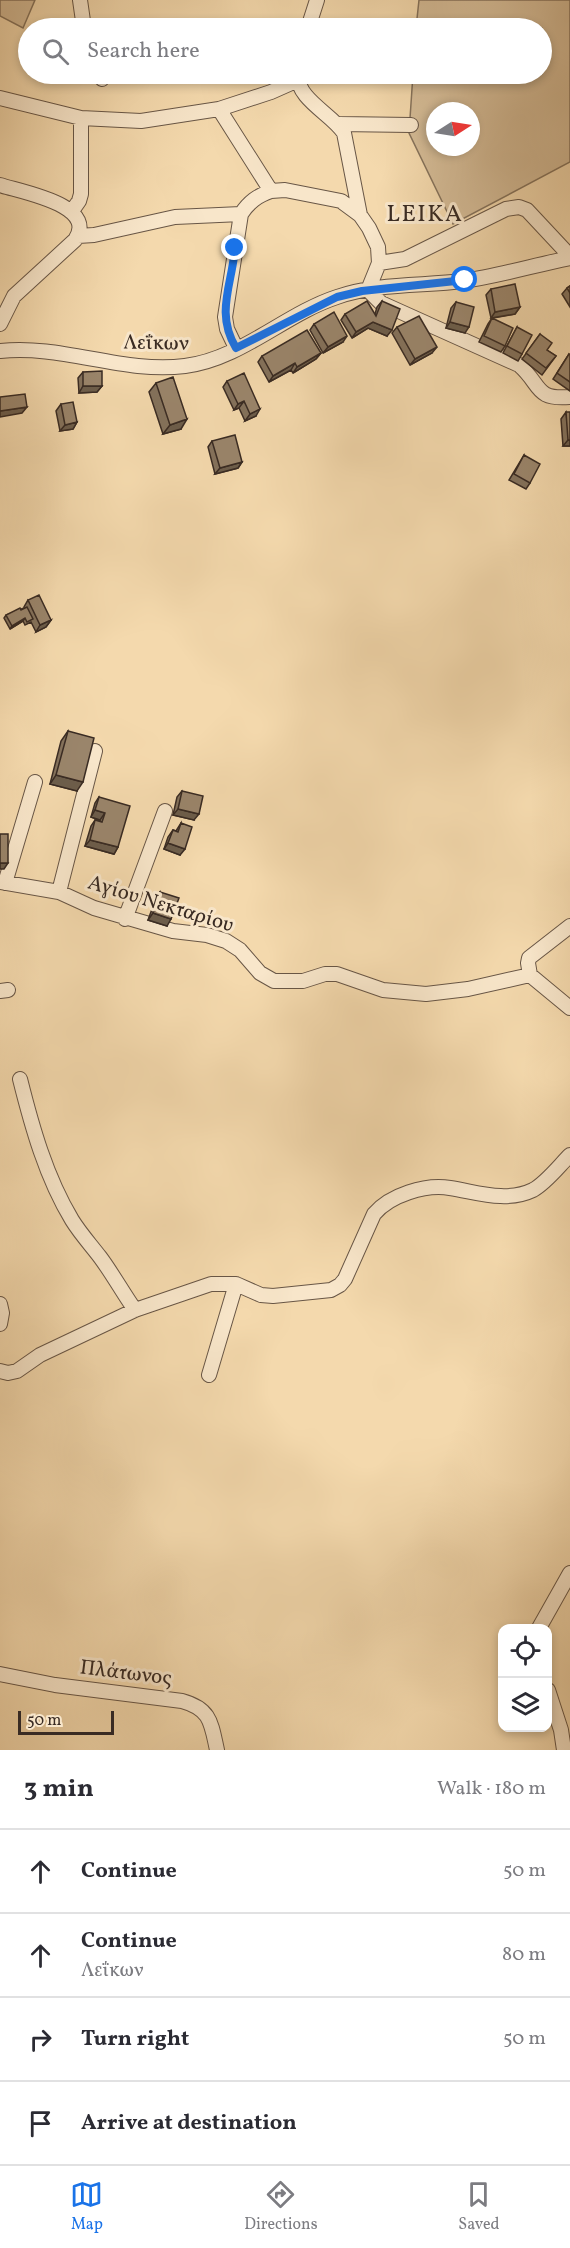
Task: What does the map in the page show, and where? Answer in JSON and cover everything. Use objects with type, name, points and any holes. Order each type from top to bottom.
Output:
[{"type":"street","points":[[80,0],[83,18]]},
{"type":"street","points":[[311,18],[317,0]]},
{"type":"street","points":[[0,98],[81,118],[141,121],[219,109],[271,92],[285,84]]},
{"type":"street","points":[[302,84],[310,99],[339,124],[344,133],[360,215]]},
{"type":"street","points":[[219,109],[270,191]]},
{"type":"street","points":[[72,211],[81,194],[81,118]]},
{"type":"street","points":[[339,124],[411,124]]},
{"type":"street","points":[[0,185],[72,211],[78,222],[78,236]]},
{"type":"street","points":[[236,348],[227,329],[225,306],[241,214],[247,204],[257,196],[270,191],[285,190],[341,201],[360,215],[378,247],[379,263],[368,290],[381,303],[519,365],[530,375],[540,392],[548,397],[570,397]]},
{"type":"street","points":[[379,263],[405,259],[506,209],[519,207],[527,210],[570,257]]},
{"type":"street","points":[[0,324],[14,296],[78,236],[94,235],[175,217],[241,214]]},
{"type":"street","name":"Λεΐκων","points":[[0,351],[28,349],[116,363],[182,367],[209,361],[326,301],[344,295],[368,290],[465,280],[570,257]]},
{"type":"street","points":[[58,892],[95,751]]},
{"type":"street","points":[[3,882],[35,782]]},
{"type":"street","points":[[125,919],[165,811]]},
{"type":"street","name":"Αγίου Νεκταρίου","points":[[3,882],[58,892],[125,919],[173,932],[207,935],[226,940],[240,950],[260,974],[274,981],[303,981],[325,974],[337,974],[383,990],[426,994],[468,989],[530,975]]},
{"type":"street","points":[[570,926],[529,958],[528,963],[530,975],[570,1008]]},
{"type":"street","points":[[20,1079],[33,1129],[53,1182],[71,1217],[135,1310]]},
{"type":"street","points":[[0,1371],[8,1373],[17,1371],[40,1355],[135,1310],[211,1284],[236,1284],[273,1296],[331,1290],[340,1286],[345,1279],[374,1214],[387,1202],[413,1192],[447,1187],[486,1195],[515,1196],[534,1190],[570,1155]]},
{"type":"street","points":[[209,1376],[236,1284]]},
{"type":"street","points":[[0,1304],[2,1313],[0,1324]]},
{"type":"street","points":[[542,1624],[570,1573]]},
{"type":"street","name":"Πλάτωνος","points":[[0,1674],[196,1705],[207,1713],[217,1750]]},
{"type":"street","points":[[552,1702],[564,1750]]},
{"type":"shaded area","points":[[0,0],[35,0],[27,18],[18,18],[18,25],[0,16]]},
{"type":"shaded area","points":[[419,0],[570,0],[570,162],[453,224],[409,133],[412,84],[552,84],[552,18],[417,18]]},
{"type":"building","points":[[515,284],[520,307],[495,312],[491,289]]},
{"type":"building","points":[[367,301],[376,316],[382,301],[400,309],[392,330],[373,322],[356,332],[345,314]]},
{"type":"building","points":[[456,302],[474,307],[469,327],[450,322]]},
{"type":"building","points":[[334,312],[347,336],[328,347],[314,324]]},
{"type":"building","points":[[419,316],[437,347],[415,359],[397,327]]},
{"type":"building","points":[[492,318],[513,328],[505,346],[484,336]]},
{"type":"building","points":[[517,327],[532,335],[522,354],[507,346]]},
{"type":"building","points":[[307,330],[321,353],[297,367],[295,363],[273,376],[262,356]]},
{"type":"building","points":[[540,334],[552,343],[547,350],[556,356],[546,368],[526,353]]},
{"type":"building","points":[[570,355],[570,382],[557,373]]},
{"type":"building","points":[[102,371],[102,386],[83,386],[83,372]]},
{"type":"building","points":[[244,373],[260,409],[250,414],[244,401],[238,404],[227,381]]},
{"type":"building","points":[[173,377],[187,419],[170,425],[156,383]]},
{"type":"building","points":[[25,394],[27,407],[0,411],[0,397]]},
{"type":"building","points":[[73,402],[77,422],[65,425],[61,404]]},
{"type":"building","points":[[566,412],[570,412],[570,440],[568,440]]},
{"type":"building","points":[[235,435],[242,462],[220,468],[212,441]]},
{"type":"building","points":[[524,455],[540,464],[530,483],[514,474]]},
{"type":"building","points":[[39,595],[51,620],[40,625],[28,600]]},
{"type":"building","points":[[27,607],[33,619],[27,622],[25,618],[12,626],[6,615]]},
{"type":"building","points":[[68,731],[94,738],[83,782],[56,775]]},
{"type":"building","points":[[182,791],[203,796],[199,814],[178,809]]},
{"type":"building","points":[[99,797],[130,806],[118,847],[90,840],[95,820],[102,822],[105,813],[95,810]]},
{"type":"building","points":[[181,823],[192,827],[185,849],[168,843],[173,830],[178,832]]},
{"type":"building","points":[[0,834],[8,834],[8,863],[0,863]]},
{"type":"building","points":[[160,892],[179,898],[171,919],[153,913]]},
{"type":"district","name":"LEIKA","points":[[425,213]]},
{"type":"route","points":[[235,248],[225,317],[227,329],[236,348],[323,302],[337,297],[362,291],[465,280]]}]
